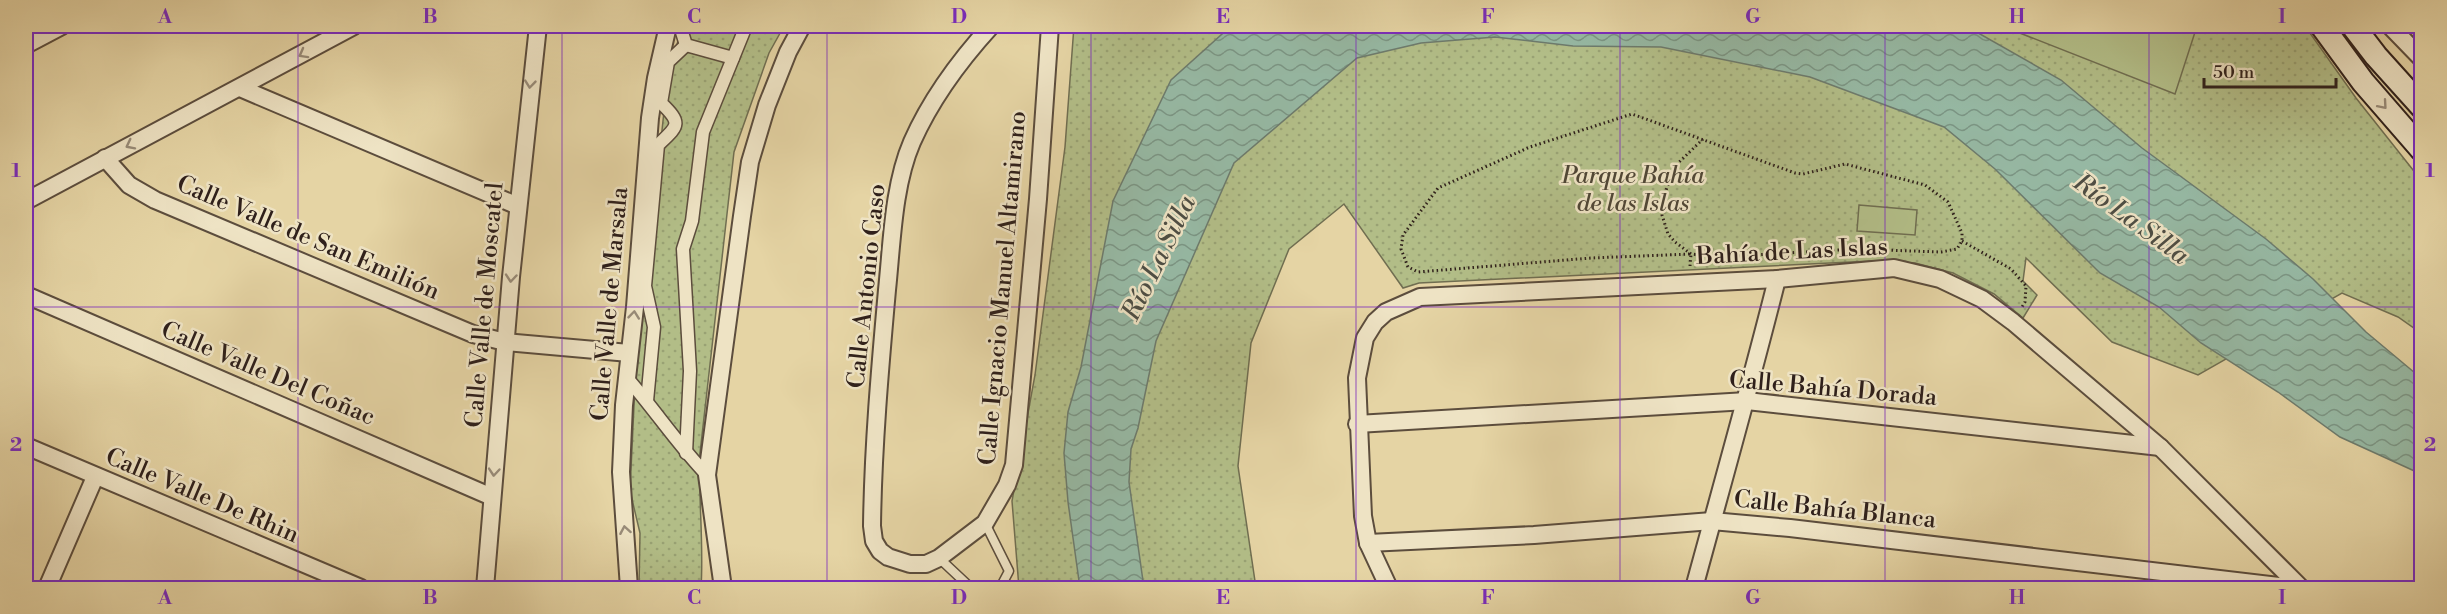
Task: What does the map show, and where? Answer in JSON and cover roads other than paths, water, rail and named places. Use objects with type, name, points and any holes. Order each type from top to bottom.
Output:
[{"type":"main road","points":[[2322,26],[2363,82],[2421,150]]},
{"type":"main road","points":[[2353,26],[2421,107]]},
{"type":"street","points":[[26,45],[62,26]]},
{"type":"street","points":[[26,201],[354,26]]},
{"type":"street","name":"Calle Valle de Moscatel","points":[[485,588],[505,342],[537,26]]},
{"type":"street","name":"Calle Valle de Marsala","points":[[629,588],[621,472],[627,378],[650,118],[668,26]]},
{"type":"street","points":[[680,26],[686,45]]},
{"type":"street","points":[[686,453],[690,371],[683,249],[692,221],[703,132],[746,26]]},
{"type":"street","points":[[723,588],[707,475],[750,162],[766,105],[788,52],[802,26]]},
{"type":"street","name":"Calle Antonio Caso","points":[[874,542],[872,510],[880,365],[895,212],[916,135],[965,54],[991,26]]},
{"type":"street","name":"Calle Ignacio Manuel Altamirano","points":[[874,542],[880,551],[900,562],[926,564],[939,558],[985,523],[1007,485],[1014,465],[1038,199],[1050,26]]},
{"type":"street","points":[[2390,26],[2421,59]]},
{"type":"street","points":[[686,45],[733,58]]},
{"type":"street","points":[[647,401],[654,327],[645,286],[658,145],[672,134],[675,126],[670,112],[660,102],[668,62],[686,45]]},
{"type":"street","points":[[240,88],[518,206]]},
{"type":"street","name":"Calle Valle de San Emilión","points":[[105,158],[129,185],[155,200],[473,334],[505,342],[629,353]]},
{"type":"street","name":"Bahía de Las Islas","points":[[1358,424],[1357,378],[1365,338],[1386,312],[1420,297],[1777,279],[1894,268],[1940,279],[1982,299],[2013,322],[2160,447],[2301,588]]},
{"type":"street","points":[[1694,588],[1777,279]]},
{"type":"street","name":"Calle Valle Del Coñac","points":[[26,295],[492,497]]},
{"type":"street","points":[[627,378],[686,453],[707,475]]},
{"type":"street","name":"Calle Bahía Dorada","points":[[1358,424],[1746,401],[2160,447]]},
{"type":"street","points":[[1358,424],[1362,516],[1368,543],[1389,588]]},
{"type":"street","name":"Calle Valle De Rhin","points":[[26,446],[361,588]]},
{"type":"street","points":[[47,588],[95,477]]},
{"type":"street","name":"Calle Bahía Blanca","points":[[1368,543],[1534,535],[1712,521],[1790,528],[2296,588]]},
{"type":"lane","points":[[985,523],[1009,571],[1000,588]]},
{"type":"lane","points":[[939,558],[971,588]]},
{"type":"water","name":"Río La Silla","points":[[1231,26],[1966,26],[2061,80],[2142,148],[2266,239],[2313,279],[2366,332],[2421,378],[2421,474],[2340,437],[2278,392],[2201,343],[2159,307],[2100,273],[1995,169],[1944,127],[1810,77],[1661,47],[1573,46],[1495,37],[1421,43],[1357,58],[1234,163],[1156,341],[1138,428],[1131,449],[1129,482],[1144,588],[1080,588],[1064,453],[1068,412],[1081,367],[1113,201],[1171,80]]},
{"type":"park label","name":"Parque Bahía de las Islas","points":[[1633,190]]}]
